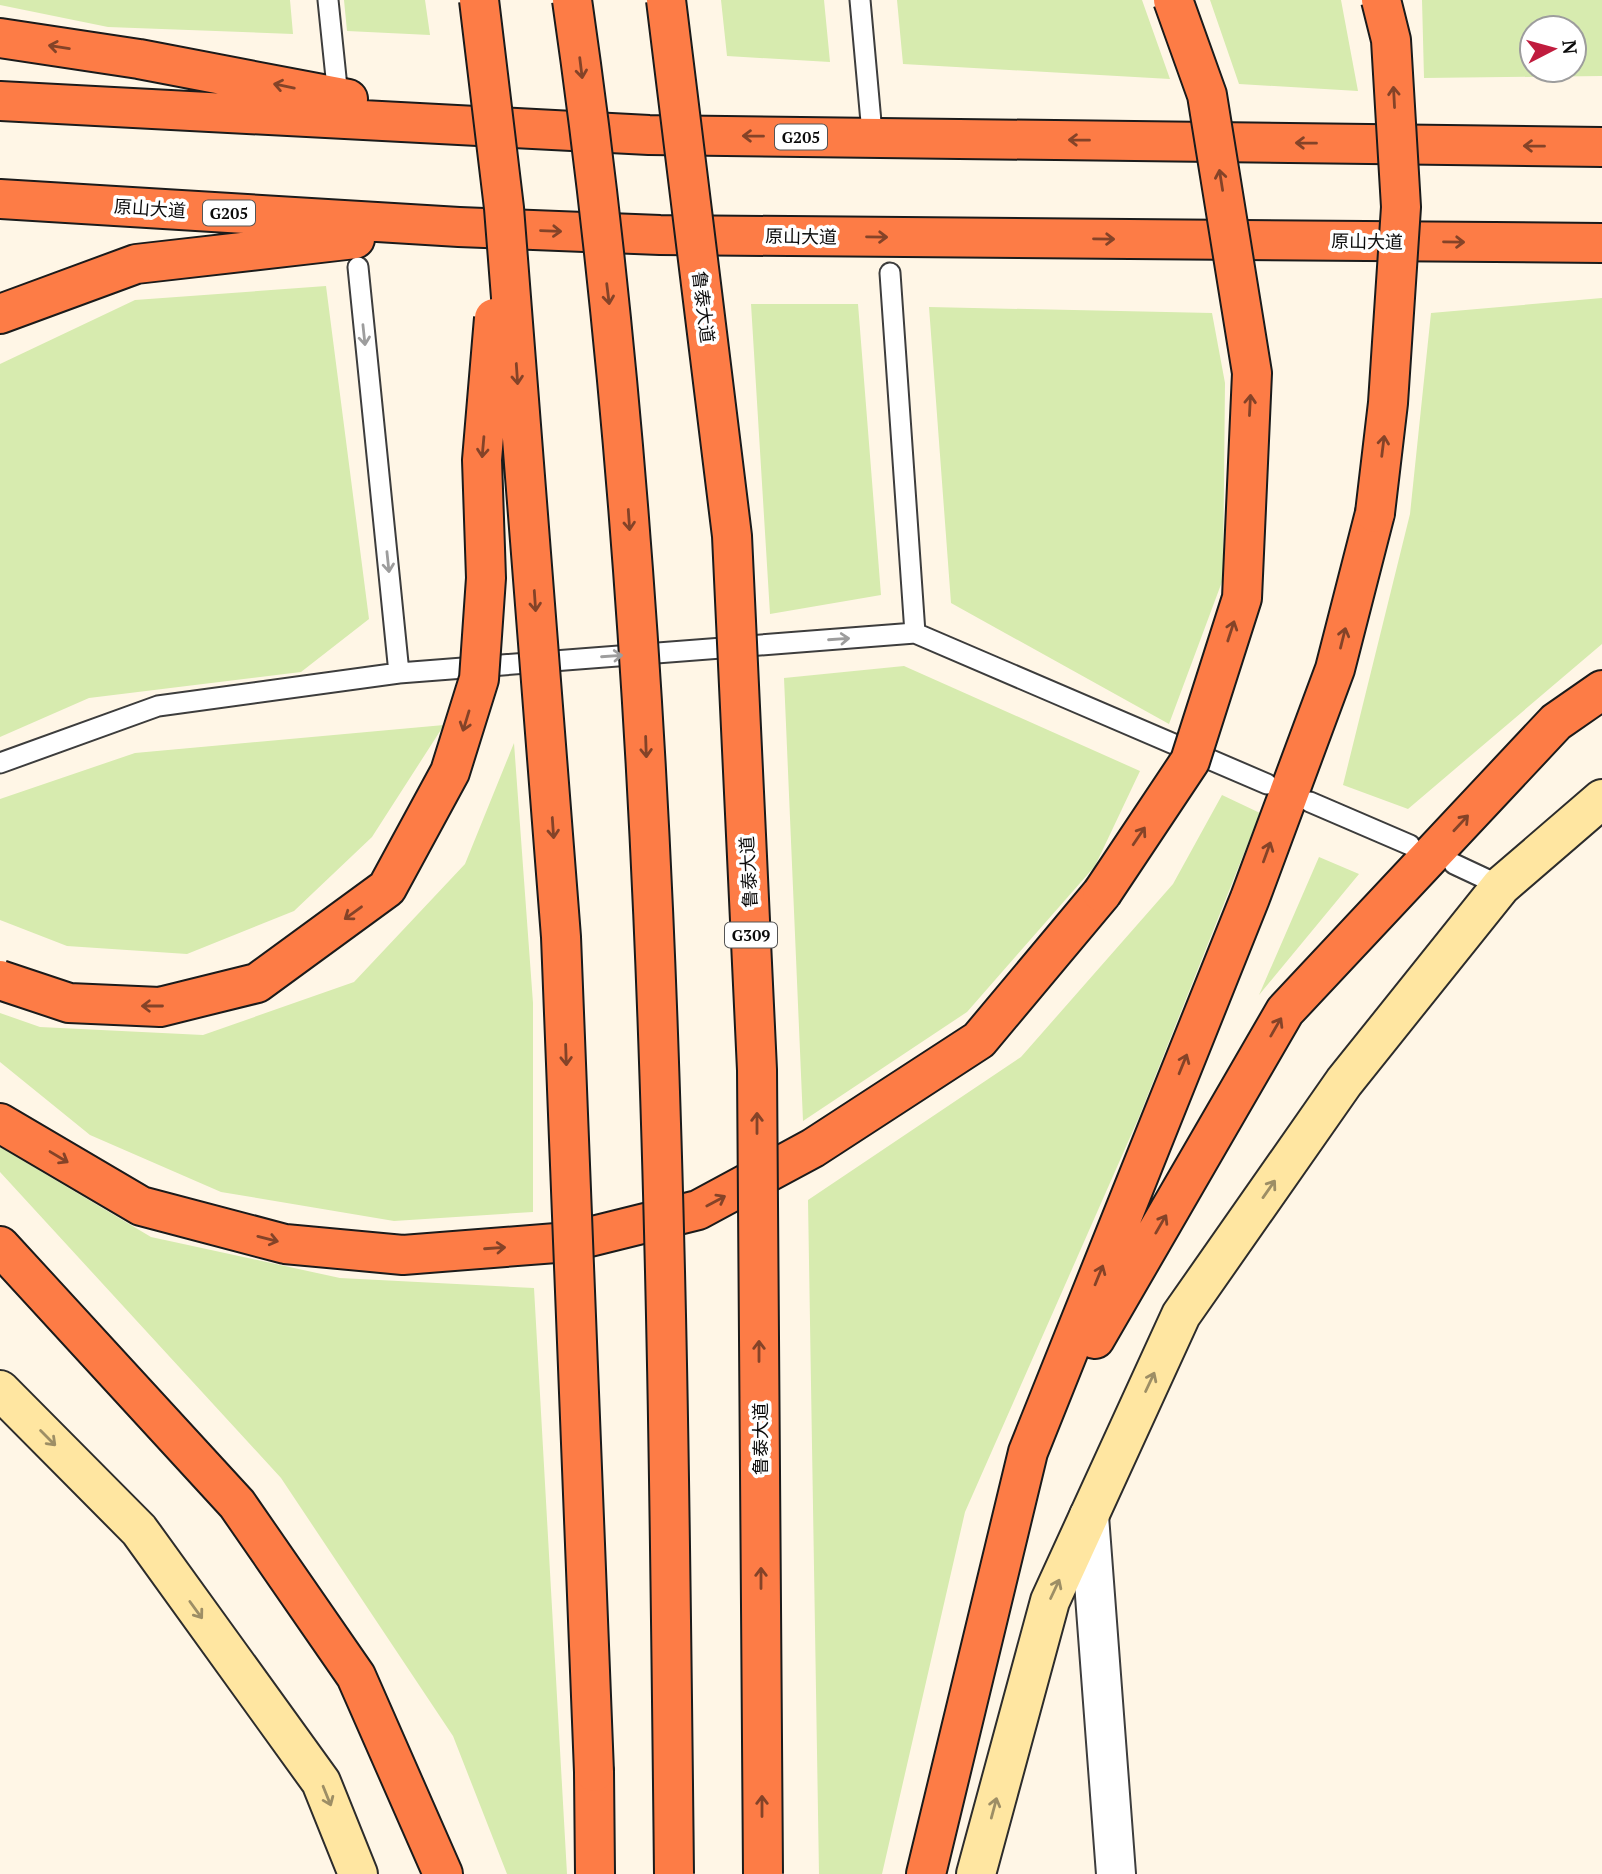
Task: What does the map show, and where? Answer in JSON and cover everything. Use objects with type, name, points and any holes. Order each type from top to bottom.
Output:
[{"type":"highway","points":[[479,0],[504,208],[561,937],[596,1874]]},
{"type":"highway","points":[[572,0],[618,378],[645,736],[667,1324],[674,1874]]},
{"type":"highway","name":"鲁泰大道","points":[[666,0],[732,536],[757,1070],[763,1874]]},
{"type":"highway","points":[[0,1123],[141,1206],[285,1244],[403,1255],[569,1242],[698,1210],[813,1148],[979,1040],[1102,893],[1190,761],[1242,598],[1252,373],[1207,95],[1173,0]]},
{"type":"highway","points":[[926,1874],[1028,1452],[1250,898],[1335,669],[1375,513],[1388,404],[1401,207],[1391,40],[1381,0]]},
{"type":"highway","points":[[0,38],[229,75],[470,125]]},
{"type":"highway","name":"G205","points":[[0,102],[649,135],[1602,147]]},
{"type":"highway","name":"原山大道","points":[[0,199],[458,227],[660,235],[1602,243]]},
{"type":"highway","points":[[0,980],[69,1003],[160,1007],[257,984],[387,888],[450,772],[479,679],[486,578],[482,460],[504,208]]},
{"type":"highway","points":[[0,314],[136,264],[458,227]]},
{"type":"highway","points":[[1028,1452],[1285,1011],[1556,722],[1602,690]]},
{"type":"highway","points":[[0,1246],[237,1504],[356,1675],[443,1874]]},
{"type":"street","points":[[976,1874],[1050,1601],[1181,1315],[1344,1082],[1501,886],[1602,799]]},
{"type":"street","points":[[0,1390],[139,1530],[321,1782],[358,1874]]},
{"type":"street","points":[[1089,1516],[1115,1874]]},
{"type":"lane","points":[[328,0],[338,97]]},
{"type":"lane","points":[[860,0],[871,122]]},
{"type":"lane","points":[[358,267],[399,673]]},
{"type":"lane","points":[[890,274],[915,633]]},
{"type":"lane","points":[[0,763],[158,706],[399,673],[915,633],[1267,784]]},
{"type":"lane","points":[[1310,803],[1410,845]]},
{"type":"lane","points":[[1454,864],[1501,886]]},
{"type":"green space","points":[[0,0],[290,0],[293,34],[108,27],[0,5]]},
{"type":"green space","points":[[344,0],[425,0],[430,35],[347,31]]},
{"type":"green space","points":[[721,0],[824,0],[830,62],[727,56]]},
{"type":"green space","points":[[897,0],[1142,0],[1170,79],[903,64]]},
{"type":"green space","points":[[1210,0],[1341,0],[1358,91],[1239,84]]},
{"type":"green space","points":[[1422,0],[1602,0],[1602,76],[1588,76],[1588,14],[1518,14],[1518,77],[1424,78]]},
{"type":"green space","points":[[326,286],[369,619],[301,672],[89,698],[0,737],[0,364],[135,300]]},
{"type":"green space","points":[[1602,298],[1602,644],[1408,809],[1343,785],[1410,514],[1431,313]]},
{"type":"green space","points":[[751,304],[858,304],[881,595],[770,614]]},
{"type":"green space","points":[[929,307],[1212,313],[1225,383],[1223,579],[1169,724],[951,603]]},
{"type":"green space","points":[[904,666],[1140,771],[1095,866],[967,1012],[803,1121],[784,678]]},
{"type":"green space","points":[[444,725],[372,837],[294,911],[187,954],[67,946],[0,920],[0,799],[135,753]]},
{"type":"green space","points":[[514,743],[533,1003],[533,1212],[394,1221],[221,1192],[90,1135],[0,1062],[0,1013],[40,1027],[203,1035],[354,982],[465,864]]},
{"type":"green space","points":[[1222,795],[1260,813],[1139,1117],[965,1512],[882,1874],[819,1874],[808,1200],[1021,1057],[1173,884]]},
{"type":"green space","points":[[1319,857],[1359,874],[1259,995]]},
{"type":"green space","points":[[0,1147],[151,1237],[340,1278],[534,1288],[567,1874],[507,1874],[453,1736],[281,1478],[0,1172]]}]
